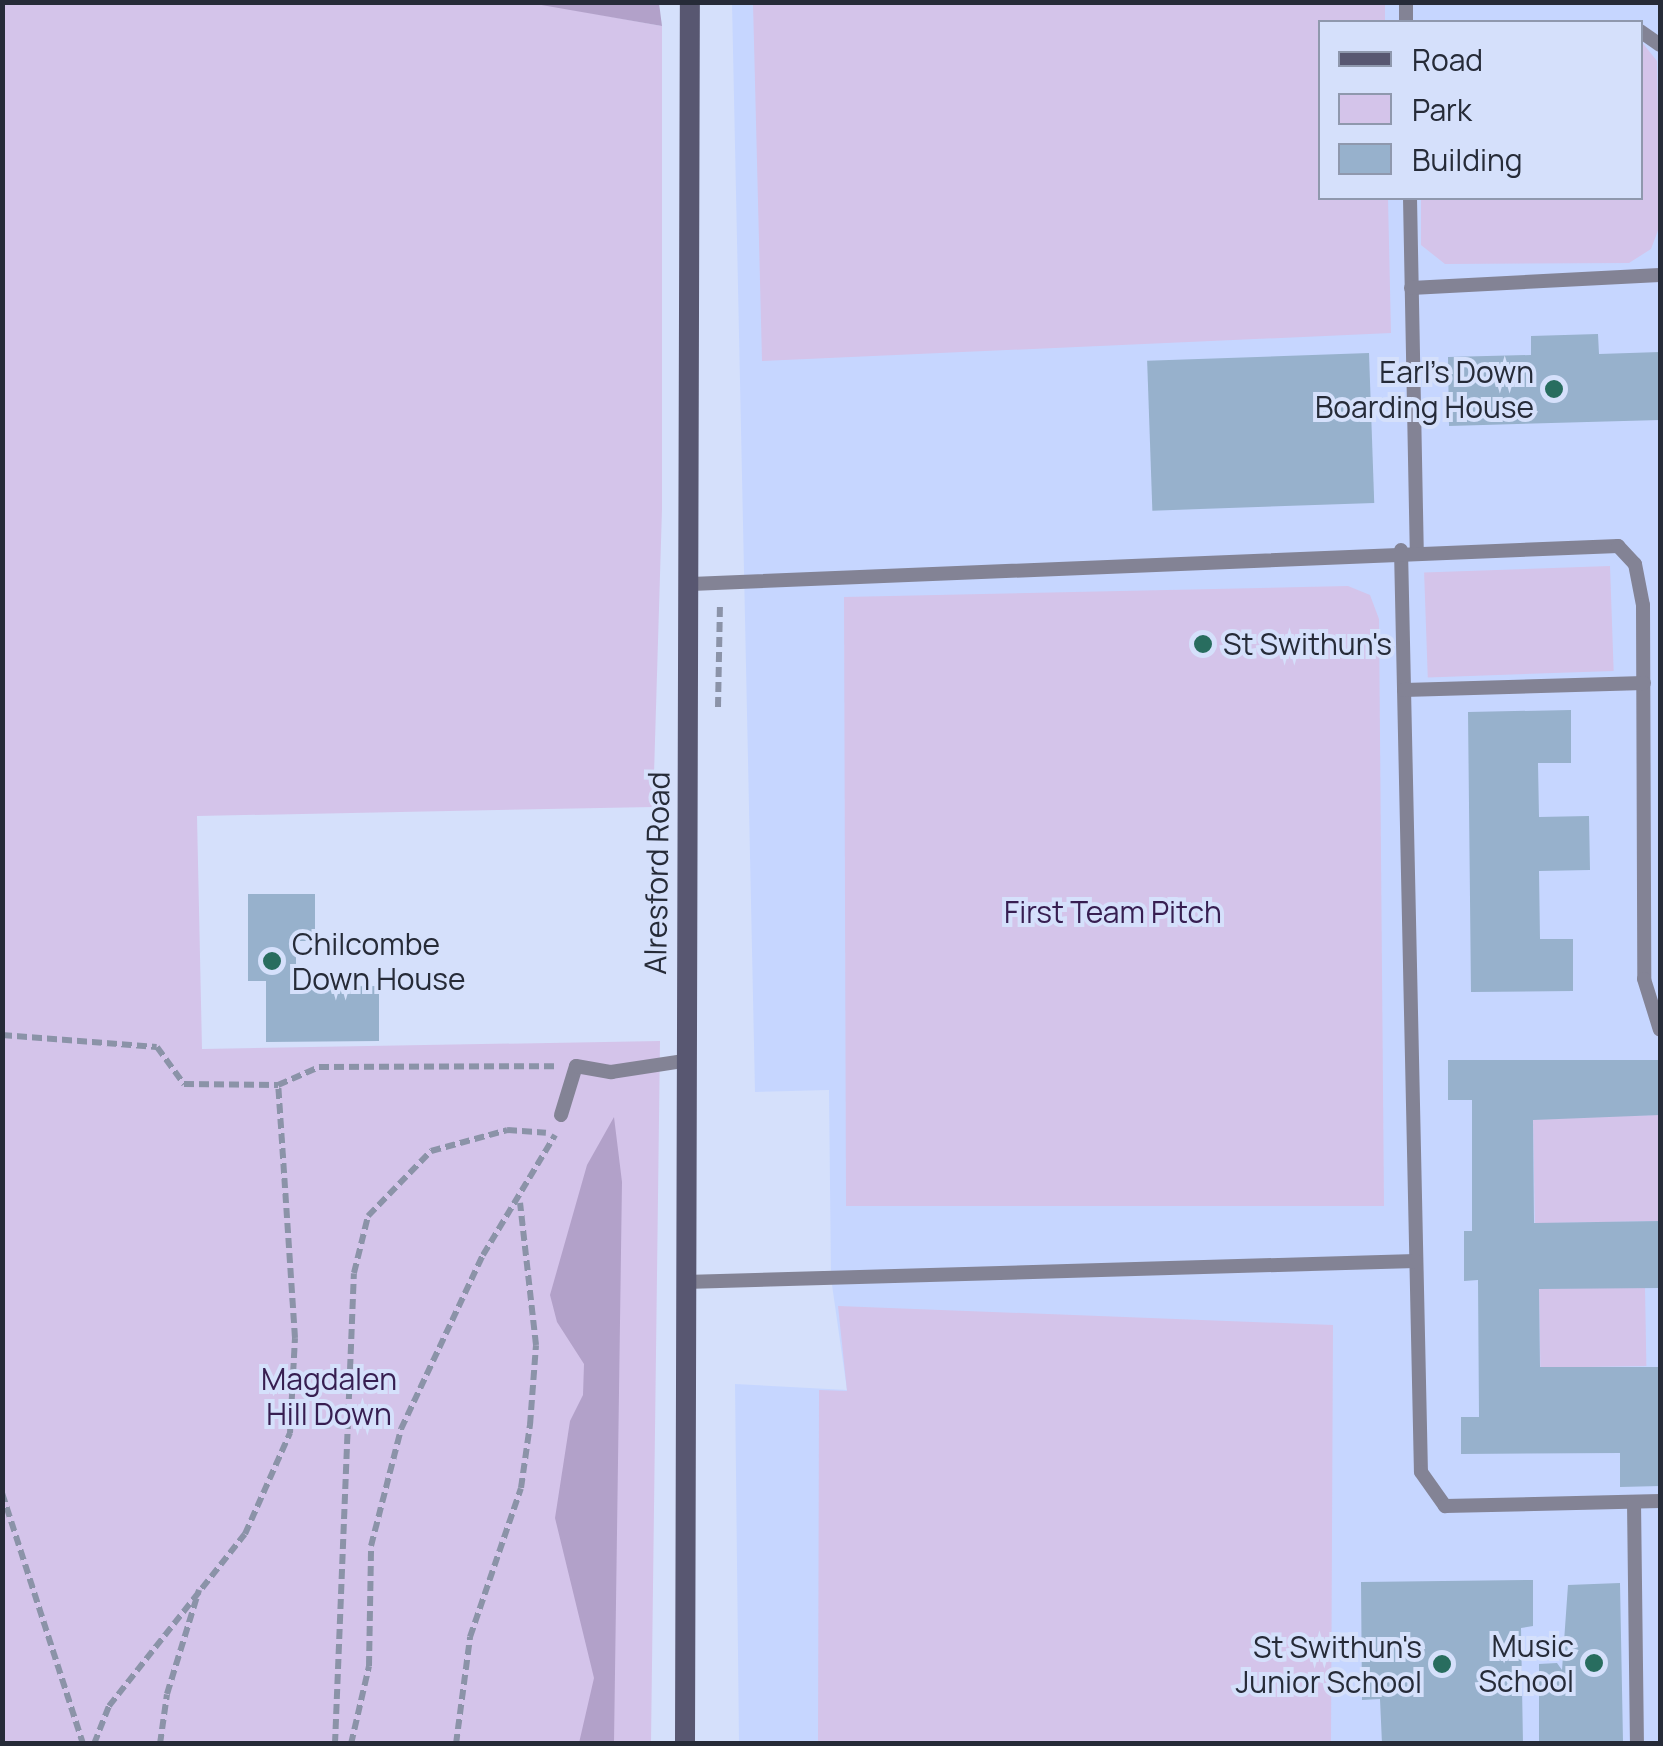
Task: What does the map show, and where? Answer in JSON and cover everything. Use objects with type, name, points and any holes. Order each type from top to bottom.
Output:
[{"type":"main road","name":"Alresford Road","points":[[686,1744],[684,1061],[691,584],[690,2]]},
{"type":"lane","points":[[1410,200],[1409,550],[1404,690],[1421,1472],[1444,1506],[1660,1502]]},
{"type":"lane","points":[[1412,288],[1660,274]]},
{"type":"lane","points":[[691,584],[1409,550],[1618,546],[1638,578],[1644,683],[1644,979],[1660,1030]]},
{"type":"lane","points":[[1404,690],[1644,683]]},
{"type":"lane","points":[[561,1115],[576,1066],[611,1072],[684,1061]]},
{"type":"lane","points":[[686,1282],[1416,1261]]},
{"type":"lane","points":[[1634,1502],[1637,1744]]},
{"type":"path","points":[[2,1035],[156,1047],[184,1084],[278,1085],[319,1067],[576,1066]]},
{"type":"path","points":[[94,1744],[110,1706],[202,1582],[245,1534],[270,1489],[290,1433],[295,1338],[278,1085]]},
{"type":"path","points":[[351,1744],[369,1666],[371,1546],[401,1429],[482,1256],[520,1202],[556,1134],[561,1115]]},
{"type":"path","points":[[335,1744],[354,1272],[368,1216],[431,1151],[508,1130],[556,1134]]},
{"type":"path","points":[[456,1744],[470,1637],[521,1488],[530,1425],[536,1346],[520,1202]]},
{"type":"path","points":[[2,1493],[83,1744]]},
{"type":"path","points":[[160,1744],[167,1694],[202,1582]]},
{"type":"shaded area","points":[[530,3],[659,3],[662,26]]},
{"type":"shaded area","name":"St Swithun's","points":[[732,3],[1660,3],[1660,1743],[739,1743],[735,1384],[847,1390],[831,1278],[829,1090],[755,1092]]},
{"type":"shaded area","points":[[614,1117],[622,1182],[614,1743],[579,1743],[594,1678],[555,1518],[570,1421],[583,1395],[584,1364],[557,1322],[550,1295],[587,1165]]},
{"type":"green space","name":"Magdalen Hill Down","points":[[530,2],[662,26],[662,509],[653,807],[197,816],[202,1049],[660,1041],[651,1743],[3,1744],[3,3]]},
{"type":"green space","points":[[753,3],[1385,3],[1385,20],[1318,20],[1318,200],[1388,200],[1391,333],[762,361]]},
{"type":"green space","points":[[1643,44],[1657,61],[1660,225],[1651,249],[1629,263],[1445,264],[1421,245],[1421,200],[1643,200]]},
{"type":"green space","points":[[1610,566],[1614,671],[1428,677],[1424,572]]},
{"type":"green space","name":"First Team Pitch","points":[[1348,586],[1370,595],[1379,619],[1384,1206],[846,1206],[844,597]]},
{"type":"green space","points":[[1659,1115],[1660,1221],[1535,1223],[1533,1117]]},
{"type":"green space","points":[[1645,1287],[1646,1366],[1540,1368],[1539,1289]]},
{"type":"green space","points":[[838,1306],[1333,1325],[1331,1743],[818,1743],[819,1390],[847,1391]]},
{"type":"building","name":"Earl's Down Boarding House","points":[[1598,334],[1599,354],[1660,352],[1660,420],[1449,426],[1448,357],[1531,355],[1531,336]]},
{"type":"building","points":[[1369,353],[1374,503],[1152,511],[1147,361]]},
{"type":"building","points":[[1571,710],[1571,763],[1538,763],[1539,817],[1589,816],[1590,870],[1539,871],[1540,939],[1573,939],[1573,991],[1471,992],[1468,712]]},
{"type":"building","name":"Chilcombe Down House","points":[[248,894],[315,894],[315,941],[296,941],[296,987],[379,986],[379,1041],[266,1042],[266,981],[248,981]]},
{"type":"building","points":[[1448,1060],[1660,1060],[1660,1115],[1533,1120],[1534,1223],[1660,1221],[1660,1288],[1539,1289],[1540,1367],[1660,1367],[1660,1486],[1620,1487],[1620,1453],[1461,1454],[1461,1417],[1479,1417],[1478,1280],[1464,1281],[1464,1231],[1472,1231],[1472,1100],[1448,1100]]},
{"type":"building","name":"St Swithun's Junior School","points":[[1533,1580],[1533,1626],[1521,1628],[1523,1744],[1382,1744],[1380,1699],[1362,1700],[1361,1582]]},
{"type":"building","name":"Music School","points":[[1620,1583],[1623,1742],[1539,1743],[1539,1664],[1557,1663],[1562,1670],[1568,1585]]},
{"type":"place","name":"Earl's Down Boarding House","points":[[1554,389]]},
{"type":"place","name":"St Swithun's","points":[[1203,644]]},
{"type":"place","name":"Chilcombe Down House","points":[[272,961]]},
{"type":"place","name":"Music School","points":[[1594,1663]]},
{"type":"place","name":"St Swithun's Junior School","points":[[1442,1664]]}]
